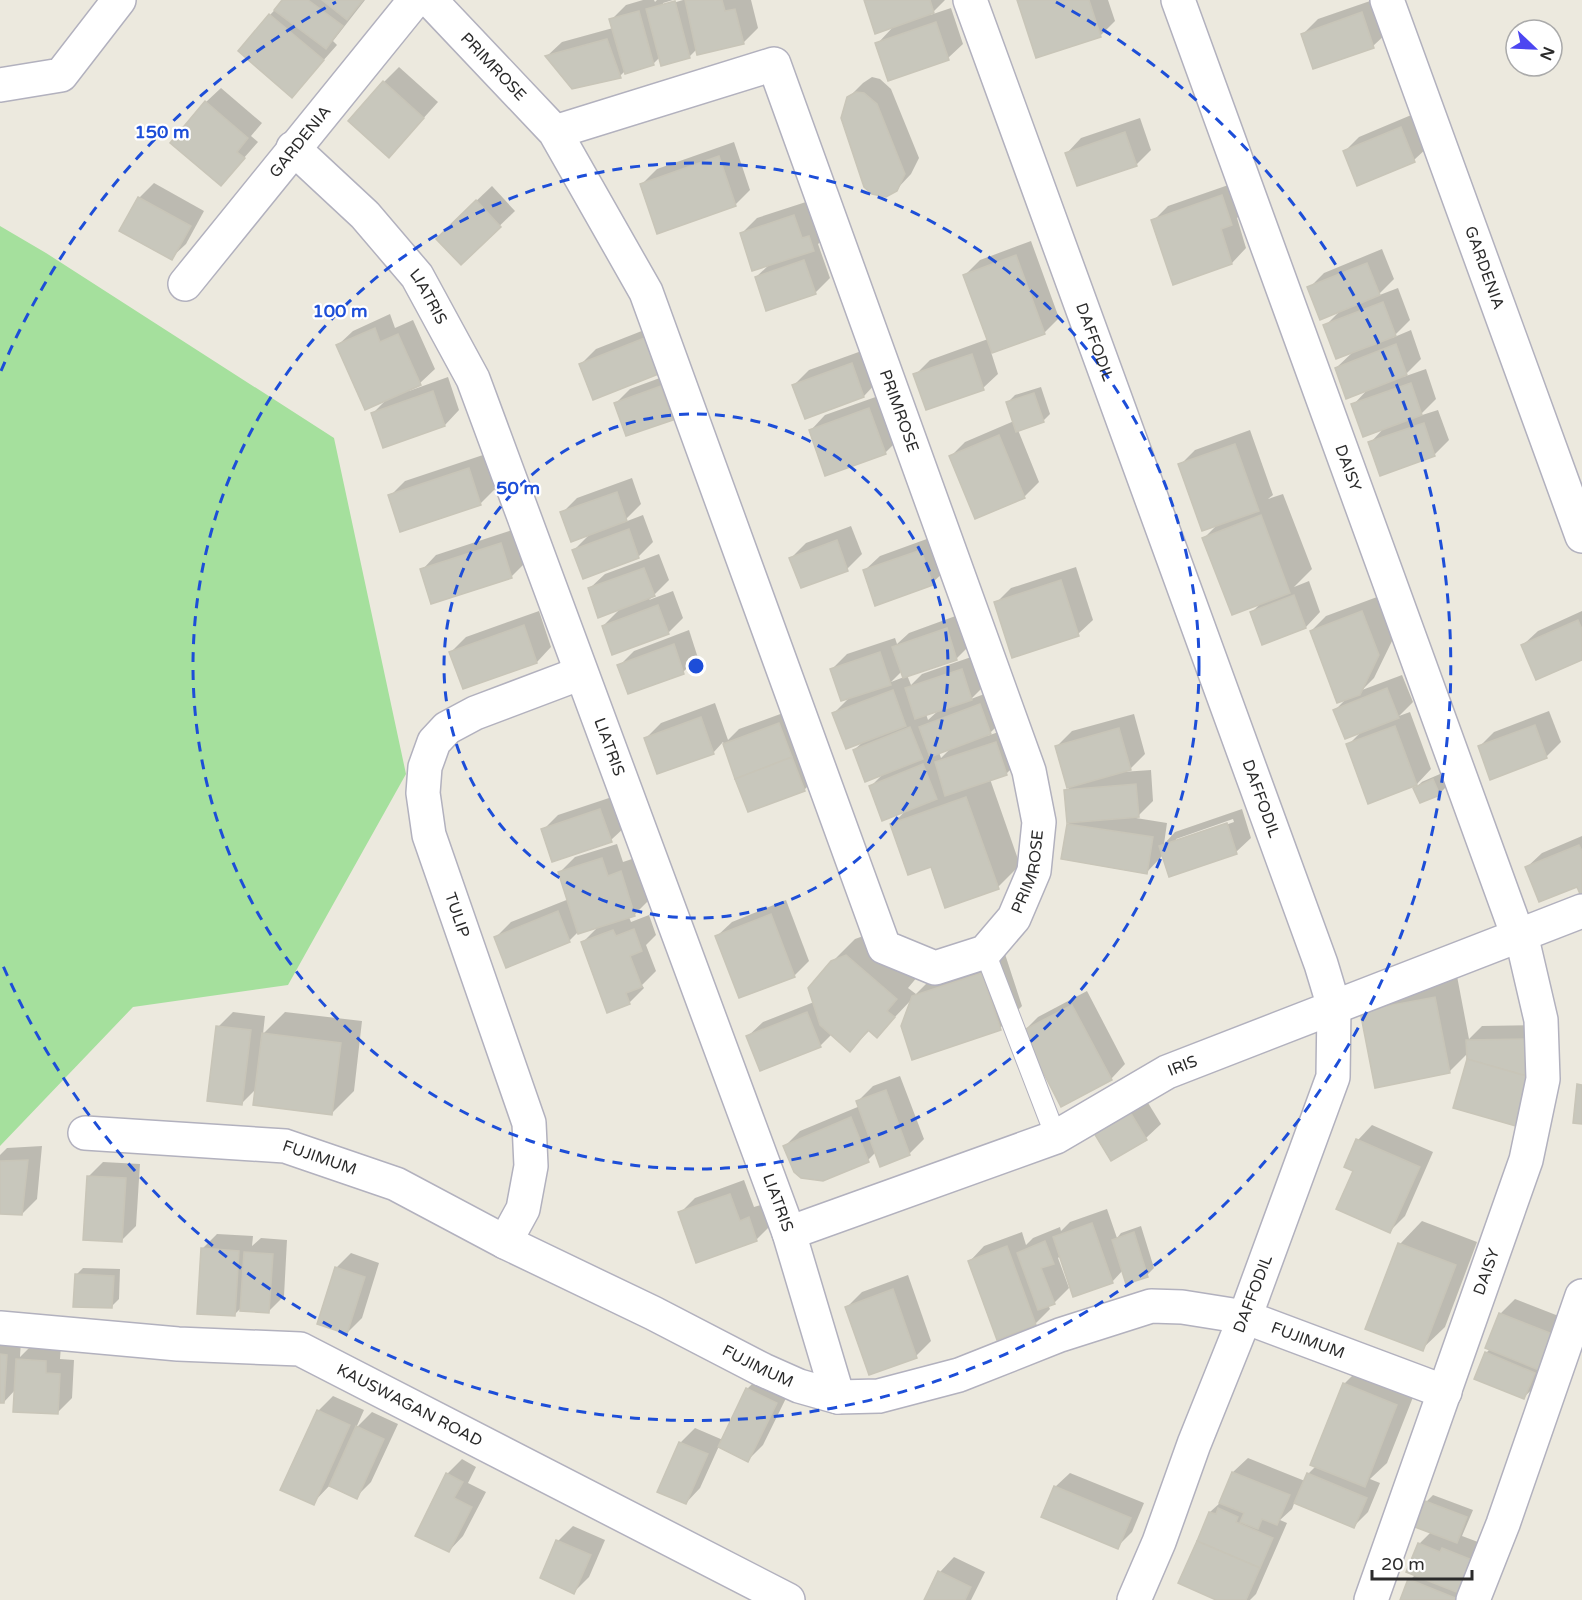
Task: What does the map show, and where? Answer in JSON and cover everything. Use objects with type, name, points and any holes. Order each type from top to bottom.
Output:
[{"type":"street","points":[[0,85],[61,75],[119,0]]},
{"type":"street","name":"GARDENIA","points":[[185,284],[415,0]]},
{"type":"street","name":"PRIMROSE","points":[[430,0],[555,132],[646,292],[884,947],[935,968],[985,952],[1014,918],[1034,872],[1039,822],[1029,771],[774,64],[555,132]]},
{"type":"street","name":"DAFFODIL","points":[[970,0],[1313,941],[1334,1007],[1333,1077],[1245,1317],[1194,1444],[1159,1542],[1134,1600]]},
{"type":"street","name":"DAISY","points":[[1178,0],[1520,935],[1541,1020],[1543,1079],[1526,1160],[1371,1600]]},
{"type":"street","name":"GARDENIA","points":[[1387,0],[1582,536]]},
{"type":"street","name":"LIATRIS","points":[[293,148],[365,215],[417,276],[473,379],[789,1233],[838,1397]]},
{"type":"street","name":"TULIP","points":[[505,1242],[523,1209],[531,1166],[529,1123],[429,835],[423,793],[425,767],[434,742],[447,728],[475,712],[581,674]]},
{"type":"street","name":"IRIS","points":[[789,1233],[1056,1137],[1167,1072],[1582,911]]},
{"type":"street","name":"FUJIMUM","points":[[86,1133],[285,1146],[396,1184],[505,1242],[654,1313],[763,1370],[799,1386],[838,1397],[879,1396],[958,1375],[1060,1335],[1151,1306],[1182,1306],[1245,1317],[1444,1392]]},
{"type":"street","points":[[1473,1600],[1503,1524],[1582,1296]]},
{"type":"street","name":"KAUSWAGAN ROAD","points":[[0,1328],[178,1344],[300,1349],[788,1600]]},
{"type":"lane","points":[[985,952],[1056,1137]]},
{"type":"green space","points":[[0,226],[46,253],[334,438],[406,774],[288,985],[133,1007],[0,1146]]},
{"type":"building","points":[[282,0],[308,0],[343,26],[326,49],[274,10]]},
{"type":"building","points":[[322,0],[363,0],[347,20]]},
{"type":"building","points":[[685,0],[722,0],[725,11],[735,9],[744,44],[697,55]]},
{"type":"building","points":[[864,0],[930,0],[934,13],[875,34]]},
{"type":"building","points":[[1017,0],[1089,0],[1101,37],[1036,58]]},
{"type":"building","points":[[675,1],[690,58],[661,66],[646,9]]},
{"type":"building","points":[[639,11],[654,65],[625,74],[609,19]]},
{"type":"building","points":[[1362,12],[1374,48],[1313,69],[1301,34]]},
{"type":"building","points":[[269,14],[324,60],[292,98],[238,51]]},
{"type":"building","points":[[936,22],[949,60],[888,81],[875,43]]},
{"type":"building","points":[[607,39],[621,78],[572,89],[545,56]]},
{"type":"building","points":[[383,81],[424,118],[389,158],[348,121]]},
{"type":"building","points":[[856,92],[864,93],[877,104],[905,174],[897,191],[886,197],[872,194],[864,187],[841,118],[847,97]]},
{"type":"building","points":[[205,101],[248,138],[237,152],[245,158],[221,186],[170,143]]},
{"type":"building","points":[[1401,127],[1415,162],[1357,186],[1343,151]]},
{"type":"building","points":[[1125,132],[1137,166],[1077,186],[1065,153]]},
{"type":"building","points":[[719,156],[736,206],[657,234],[640,184]]},
{"type":"building","points":[[1222,195],[1232,225],[1221,229],[1232,264],[1173,285],[1151,220]]},
{"type":"building","points":[[138,197],[191,226],[172,260],[119,231]]},
{"type":"building","points":[[476,200],[501,227],[461,265],[436,239]]},
{"type":"building","points":[[794,215],[802,238],[809,236],[814,251],[752,271],[740,233]]},
{"type":"building","points":[[1016,255],[1045,334],[992,353],[963,275]]},
{"type":"building","points":[[804,260],[816,294],[766,311],[755,277]]},
{"type":"building","points":[[1367,263],[1380,295],[1320,320],[1307,287]]},
{"type":"building","points":[[1383,302],[1396,336],[1336,359],[1323,325]]},
{"type":"building","points":[[375,328],[380,342],[398,334],[421,385],[365,410],[336,345]]},
{"type":"building","points":[[647,337],[661,373],[593,400],[579,364]]},
{"type":"building","points":[[1396,344],[1407,375],[1346,399],[1335,368]]},
{"type":"building","points":[[972,354],[984,390],[926,410],[913,374]]},
{"type":"building","points":[[852,363],[864,397],[805,419],[792,385]]},
{"type":"building","points":[[1411,383],[1422,415],[1363,437],[1351,404]]},
{"type":"building","points":[[661,386],[673,420],[626,436],[614,403]]},
{"type":"building","points":[[433,391],[445,426],[383,448],[371,413]]},
{"type":"building","points":[[1034,393],[1044,422],[1016,432],[1006,402]]},
{"type":"building","points":[[869,408],[886,454],[825,476],[809,430]]},
{"type":"building","points":[[1424,423],[1435,456],[1380,476],[1368,442]]},
{"type":"building","points":[[999,435],[1025,498],[975,519],[949,456]]},
{"type":"building","points":[[1235,444],[1259,511],[1202,531],[1178,464]]},
{"type":"building","points":[[469,468],[481,505],[400,532],[388,495]]},
{"type":"building","points":[[617,492],[627,521],[571,542],[560,512]]},
{"type":"building","points":[[1261,515],[1290,593],[1232,615],[1202,538]]},
{"type":"building","points":[[629,529],[639,558],[583,579],[572,550]]},
{"type":"building","points":[[837,540],[848,571],[801,588],[789,558]]},
{"type":"building","points":[[501,543],[512,578],[431,604],[420,569]]},
{"type":"building","points":[[921,550],[933,585],[875,606],[863,570]]},
{"type":"building","points":[[644,568],[655,596],[598,618],[588,588]]},
{"type":"building","points":[[1061,580],[1079,636],[1012,658],[994,602]]},
{"type":"building","points":[[1294,595],[1306,628],[1262,645],[1250,612]]},
{"type":"building","points":[[658,605],[669,634],[612,655],[602,626]]},
{"type":"building","points":[[1362,611],[1379,655],[1360,695],[1337,703],[1310,631]]},
{"type":"building","points":[[1578,620],[1582,629],[1582,660],[1536,680],[1521,645]]},
{"type":"building","points":[[524,625],[537,663],[463,689],[449,652]]},
{"type":"building","points":[[947,628],[957,660],[903,678],[892,647]]},
{"type":"building","points":[[674,644],[684,674],[628,694],[617,665]]},
{"type":"building","points":[[880,652],[891,685],[841,701],[830,669]]},
{"type":"building","points":[[962,669],[972,700],[915,719],[905,688]]},
{"type":"building","points":[[1387,688],[1399,718],[1345,739],[1333,710]]},
{"type":"building","points":[[893,690],[906,726],[846,749],[832,713]]},
{"type":"building","points":[[980,704],[991,734],[930,757],[919,727]]},
{"type":"building","points":[[701,717],[714,754],[657,774],[644,738]]},
{"type":"building","points":[[779,723],[792,757],[735,779],[723,744]]},
{"type":"building","points":[[1535,725],[1547,758],[1490,780],[1478,746]]},
{"type":"building","points":[[1395,726],[1417,785],[1368,804],[1346,744]]},
{"type":"building","points":[[910,727],[923,759],[865,782],[853,750]]},
{"type":"building","points":[[1119,728],[1131,770],[1067,788],[1055,746]]},
{"type":"building","points":[[996,742],[1007,775],[945,796],[935,762]]},
{"type":"building","points":[[792,757],[805,791],[748,812],[735,779]]},
{"type":"building","points":[[923,764],[937,799],[882,821],[869,786]]},
{"type":"building","points":[[1433,779],[1440,795],[1420,803],[1413,788]]},
{"type":"building","points":[[1136,784],[1139,817],[1067,823],[1064,790]]},
{"type":"building","points":[[966,797],[999,889],[945,908],[931,867],[908,875],[890,824]]},
{"type":"building","points":[[600,809],[612,842],[552,862],[541,829]]},
{"type":"building","points":[[1227,823],[1237,854],[1169,877],[1159,846]]},
{"type":"building","points":[[1067,824],[1153,837],[1147,874],[1061,859]]},
{"type":"building","points":[[1579,845],[1582,851],[1582,893],[1580,894],[1577,887],[1539,902],[1525,867]]},
{"type":"building","points":[[602,858],[608,876],[621,871],[635,916],[578,934],[558,872]]},
{"type":"building","points":[[558,911],[570,942],[506,968],[494,937]]},
{"type":"building","points":[[771,914],[795,977],[739,998],[715,936]]},
{"type":"building","points":[[634,929],[642,951],[630,956],[642,987],[626,993],[630,1004],[607,1013],[581,942],[613,930],[616,936]]},
{"type":"building","points":[[846,955],[897,999],[887,1011],[895,1017],[877,1038],[868,1030],[850,1052],[820,1025],[808,988],[831,961]]},
{"type":"building","points":[[982,973],[1001,1030],[912,1060],[901,1026],[912,996]]},
{"type":"building","points":[[1435,997],[1450,1073],[1375,1088],[1360,1011]]},
{"type":"building","points":[[1072,1005],[1112,1080],[1061,1107],[1022,1031]]},
{"type":"building","points":[[807,1012],[821,1047],[760,1071],[746,1036]]},
{"type":"building","points":[[216,1026],[251,1030],[242,1105],[207,1101]]},
{"type":"building","points":[[262,1033],[341,1043],[332,1115],[253,1105]]},
{"type":"building","points":[[1525,1039],[1530,1077],[1467,1059],[1466,1040]]},
{"type":"building","points":[[1467,1059],[1530,1077],[1516,1126],[1453,1108]]},
{"type":"building","points":[[1577,1084],[1582,1085],[1582,1124],[1573,1123]]},
{"type":"building","points":[[886,1090],[910,1155],[880,1167],[856,1101]]},
{"type":"building","points":[[1130,1112],[1147,1140],[1111,1161],[1094,1133]]},
{"type":"building","points":[[851,1117],[869,1162],[823,1181],[801,1178],[794,1172],[783,1146]]},
{"type":"building","points":[[1356,1139],[1420,1167],[1390,1233],[1336,1209],[1353,1171],[1344,1167]]},
{"type":"building","points":[[28,1160],[22,1215],[0,1214],[0,1161]]},
{"type":"building","points":[[87,1176],[126,1178],[122,1242],[83,1240]]},
{"type":"building","points":[[730,1194],[740,1221],[749,1217],[757,1241],[696,1263],[678,1212]]},
{"type":"building","points":[[1092,1223],[1113,1283],[1073,1297],[1053,1237]]},
{"type":"building","points":[[1134,1232],[1148,1277],[1126,1284],[1112,1240]]},
{"type":"building","points":[[1045,1241],[1054,1264],[1041,1268],[1055,1304],[1038,1310],[1017,1253]]},
{"type":"building","points":[[1398,1243],[1456,1265],[1423,1351],[1365,1329]]},
{"type":"building","points":[[1007,1246],[1036,1325],[997,1340],[968,1261]]},
{"type":"building","points":[[201,1248],[239,1251],[235,1316],[197,1314]]},
{"type":"building","points":[[244,1252],[273,1254],[269,1313],[240,1311]]},
{"type":"building","points":[[335,1267],[365,1277],[347,1334],[317,1324]]},
{"type":"building","points":[[75,1274],[114,1276],[112,1308],[73,1307]]},
{"type":"building","points":[[893,1289],[917,1358],[869,1375],[845,1307]]},
{"type":"building","points":[[1499,1313],[1560,1337],[1546,1373],[1485,1348]]},
{"type":"building","points":[[1485,1352],[1535,1373],[1524,1399],[1474,1379]]},
{"type":"building","points":[[0,1354],[7,1355],[4,1403],[0,1403]]},
{"type":"building","points":[[16,1359],[46,1361],[46,1373],[60,1374],[58,1414],[13,1412]]},
{"type":"building","points":[[1343,1383],[1397,1405],[1365,1487],[1310,1465]]},
{"type":"building","points":[[746,1388],[777,1403],[748,1462],[718,1447]]},
{"type":"building","points":[[317,1410],[350,1425],[314,1505],[280,1490]]},
{"type":"building","points":[[356,1426],[384,1439],[357,1499],[329,1486]]},
{"type":"building","points":[[679,1442],[708,1454],[686,1504],[657,1492]]},
{"type":"building","points":[[1232,1472],[1290,1495],[1277,1525],[1262,1519],[1258,1529],[1240,1522],[1244,1513],[1219,1503]]},
{"type":"building","points":[[446,1473],[463,1482],[454,1498],[472,1507],[449,1552],[415,1536]]},
{"type":"building","points":[[1307,1473],[1367,1498],[1354,1528],[1294,1503]]},
{"type":"building","points":[[1054,1486],[1131,1518],[1118,1549],[1041,1517]]},
{"type":"building","points":[[1425,1501],[1467,1517],[1457,1543],[1415,1527]]},
{"type":"building","points":[[1218,1508],[1238,1517],[1236,1522],[1273,1538],[1260,1568],[1197,1541],[1209,1512],[1216,1514]]},
{"type":"building","points":[[556,1540],[591,1555],[574,1594],[540,1578]]},
{"type":"building","points":[[1197,1541],[1260,1568],[1246,1600],[1216,1600],[1178,1583]]},
{"type":"building","points":[[1418,1543],[1440,1552],[1442,1548],[1472,1560],[1459,1593],[1406,1572]]},
{"type":"building","points":[[938,1571],[971,1587],[965,1600],[924,1600]]},
{"type":"building","points":[[1408,1579],[1458,1599],[1400,1600]]}]
